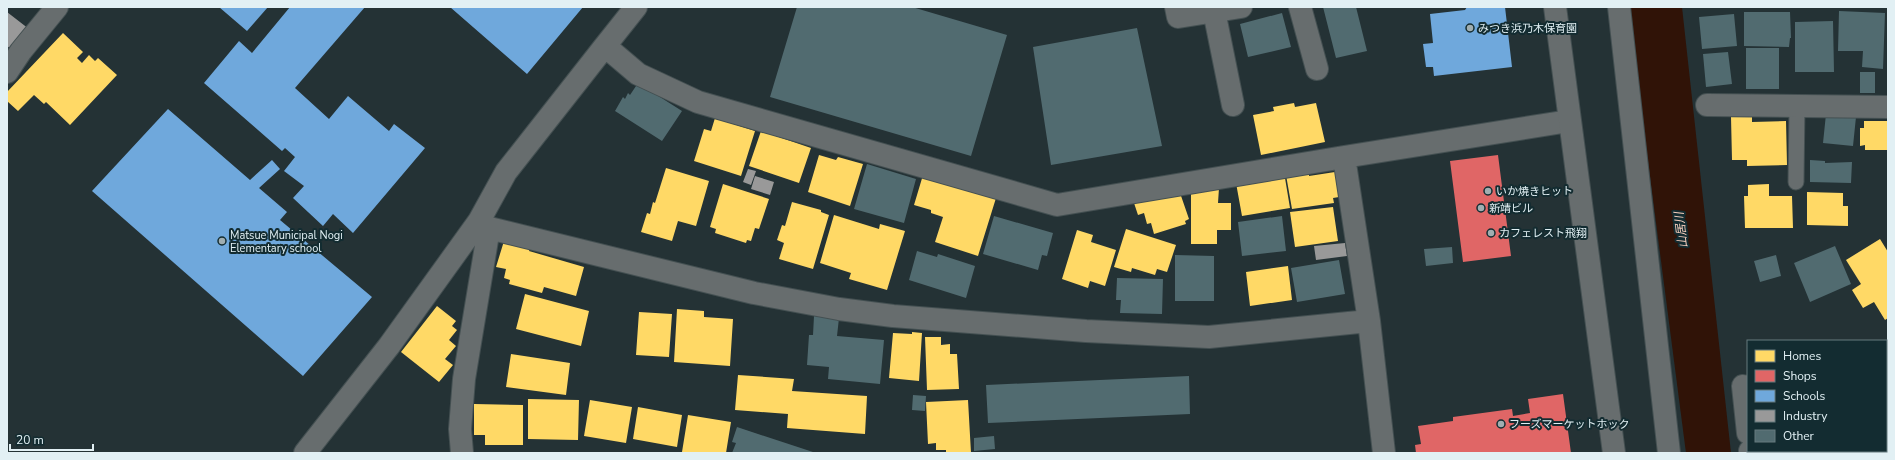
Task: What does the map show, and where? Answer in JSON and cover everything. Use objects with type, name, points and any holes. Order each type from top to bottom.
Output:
[{"type":"street","points":[[7,72],[21,51],[57,7]]},
{"type":"street","points":[[1176,7],[1178,17],[1241,7]]},
{"type":"street","points":[[1300,7],[1317,69]]},
{"type":"street","points":[[1555,7],[1614,453]]},
{"type":"street","points":[[1619,7],[1669,453]]},
{"type":"street","points":[[305,453],[484,224],[506,172],[605,46],[630,9]]},
{"type":"street","points":[[1214,11],[1233,105]]},
{"type":"street","points":[[605,46],[638,74],[698,102],[1057,205],[1569,121]]},
{"type":"street","points":[[1707,105],[1888,107]]},
{"type":"street","points":[[1344,157],[1369,321],[1384,453]]},
{"type":"street","points":[[484,224],[754,293],[839,309],[893,316],[1086,331],[1209,337],[1369,321]]},
{"type":"street","points":[[462,453],[460,429],[464,379],[484,224]]},
{"type":"street","points":[[1742,386],[1747,425]]},
{"type":"lane","points":[[1796,182],[1797,106]]},
{"type":"water","name":"山居川","points":[[1628,7],[1682,7],[1731,453],[1686,453]]},
{"type":"building: Homes","points":[[63,33],[83,52],[77,58],[82,63],[89,55],[95,61],[98,58],[117,75],[70,125],[46,102],[44,104],[34,95],[18,111],[7,101],[7,92]]},
{"type":"building: Homes","points":[[1294,103],[1295,107],[1316,103],[1325,142],[1261,155],[1253,115],[1274,111],[1273,107]]},
{"type":"building: Homes","points":[[1752,116],[1752,122],[1786,121],[1787,165],[1747,166],[1747,160],[1732,160],[1731,117]]},
{"type":"building: Homes","points":[[715,118],[755,131],[741,176],[694,161],[704,129],[711,131]]},
{"type":"building: Homes","points":[[1864,121],[1888,121],[1888,150],[1865,150],[1865,145],[1860,146],[1860,128],[1864,128]]},
{"type":"building: Homes","points":[[761,131],[811,148],[799,183],[749,166]]},
{"type":"building: Homes","points":[[819,155],[836,160],[838,157],[863,164],[850,206],[808,192]]},
{"type":"building: Homes","points":[[666,168],[709,181],[696,226],[678,221],[672,241],[641,232],[647,213],[650,214],[653,202],[655,203]]},
{"type":"building: Homes","points":[[1309,171],[1309,176],[1335,172],[1339,197],[1333,198],[1334,203],[1292,209],[1286,175]]},
{"type":"building: Homes","points":[[1284,172],[1290,208],[1242,216],[1236,183]]},
{"type":"building: Homes","points":[[923,175],[996,198],[978,256],[935,242],[943,217],[931,213],[931,210],[914,205]]},
{"type":"building: Homes","points":[[723,184],[769,199],[759,229],[755,228],[751,241],[747,240],[746,243],[715,233],[716,229],[710,227]]},
{"type":"building: Homes","points":[[1769,184],[1769,196],[1792,196],[1793,228],[1745,228],[1744,196],[1748,196],[1748,185]]},
{"type":"building: Homes","points":[[1191,187],[1219,188],[1218,203],[1231,203],[1231,230],[1217,230],[1217,244],[1191,244]]},
{"type":"building: Homes","points":[[1179,190],[1189,219],[1185,221],[1186,224],[1154,234],[1151,223],[1147,224],[1144,213],[1138,215],[1134,203]]},
{"type":"building: Homes","points":[[1807,192],[1843,193],[1843,206],[1848,206],[1848,226],[1807,225]]},
{"type":"building: Homes","points":[[792,202],[821,210],[821,212],[829,215],[813,269],[779,259],[784,243],[777,240],[782,225],[785,226]]},
{"type":"building: Homes","points":[[1333,207],[1338,241],[1295,247],[1290,212]]},
{"type":"building: Homes","points":[[834,215],[879,229],[880,224],[905,231],[887,290],[849,279],[851,273],[820,263]]},
{"type":"building: Homes","points":[[1126,229],[1176,245],[1167,272],[1157,269],[1155,275],[1132,268],[1131,272],[1114,267]]},
{"type":"building: Homes","points":[[1077,230],[1093,235],[1091,242],[1116,250],[1105,286],[1090,281],[1088,288],[1062,279]]},
{"type":"building: Homes","points":[[1880,239],[1888,252],[1888,318],[1885,320],[1874,302],[1863,308],[1852,290],[1861,284],[1846,260]]},
{"type":"building: Homes","points":[[504,241],[530,248],[529,251],[584,267],[576,296],[544,287],[542,293],[509,284],[510,280],[504,278],[506,269],[496,267]]},
{"type":"building: Homes","points":[[1288,266],[1292,300],[1250,306],[1246,272]]},
{"type":"building: Homes","points":[[525,294],[589,311],[581,346],[516,329]]},
{"type":"building: Homes","points":[[437,306],[456,321],[452,326],[457,330],[449,340],[456,346],[445,359],[453,365],[439,382],[401,352]]},
{"type":"building: Homes","points":[[677,309],[704,311],[704,317],[733,319],[730,366],[674,362]]},
{"type":"building: Homes","points":[[639,312],[672,314],[669,357],[636,355]]},
{"type":"building: Homes","points":[[912,332],[922,333],[919,381],[889,378],[893,333],[912,334]]},
{"type":"building: Homes","points":[[925,337],[941,337],[941,345],[950,344],[950,354],[957,354],[959,389],[927,390]]},
{"type":"building: Homes","points":[[511,354],[570,363],[566,395],[506,387]]},
{"type":"building: Homes","points":[[738,375],[794,379],[792,391],[867,396],[865,434],[787,428],[788,414],[735,410]]},
{"type":"building: Homes","points":[[528,399],[579,400],[578,440],[528,439]]},
{"type":"building: Homes","points":[[590,400],[632,407],[626,443],[584,436]]},
{"type":"building: Homes","points":[[968,400],[971,453],[946,453],[946,450],[936,450],[936,443],[928,444],[926,402]]},
{"type":"building: Homes","points":[[474,404],[523,405],[523,445],[485,445],[485,435],[474,435]]},
{"type":"building: Homes","points":[[638,407],[682,415],[677,447],[633,439]]},
{"type":"building: Homes","points":[[688,415],[731,422],[726,453],[682,452]]},
{"type":"building: Shops","name":"新靖ビル","points":[[1498,155],[1511,256],[1463,262],[1450,161]]},
{"type":"building: Shops","name":"フーズマーケットホック","points":[[1563,394],[1571,453],[1416,453],[1415,445],[1421,444],[1418,426],[1453,421],[1453,417],[1512,409],[1513,416],[1530,413],[1528,399]]},
{"type":"building: Schools","points":[[219,7],[268,7],[247,31]]},
{"type":"building: Schools","points":[[290,7],[365,7],[295,88],[329,119],[348,96],[389,131],[394,124],[425,148],[353,233],[333,214],[323,226],[293,198],[304,186],[284,171],[295,157],[285,148],[282,151],[204,83],[239,41],[252,53]]},
{"type":"building: Schools","points":[[450,7],[583,7],[527,74]]},
{"type":"building: Schools","name":"みつき浜乃木保育園","points":[[1467,7],[1505,7],[1512,67],[1434,76],[1433,67],[1426,67],[1423,44],[1433,43],[1430,14],[1465,10]]},
{"type":"building: Schools","points":[[168,109],[250,180],[272,160],[280,169],[259,188],[287,212],[280,220],[372,297],[303,376],[92,191]]},
{"type":"building: Industry","points":[[7,12],[29,29],[15,52],[7,46]]},
{"type":"building: Industry","points":[[748,169],[756,171],[751,185],[743,182]]},
{"type":"building: Industry","points":[[755,176],[774,182],[770,195],[751,189]]},
{"type":"building: Industry","points":[[1345,243],[1347,256],[1316,260],[1314,246]]},
{"type":"building: Other","points":[[797,7],[912,7],[1007,35],[971,156],[770,97]]},
{"type":"building: Other","points":[[1323,7],[1356,7],[1367,51],[1336,58]]},
{"type":"building: Other","points":[[1839,11],[1885,13],[1883,69],[1862,67],[1863,51],[1838,51]]},
{"type":"building: Other","points":[[1744,12],[1790,12],[1791,38],[1789,47],[1744,46]]},
{"type":"building: Other","points":[[1282,13],[1291,47],[1248,57],[1240,24]]},
{"type":"building: Other","points":[[1734,14],[1737,46],[1702,49],[1699,17]]},
{"type":"building: Other","points":[[1833,21],[1834,72],[1795,72],[1795,22]]},
{"type":"building: Other","points":[[1137,28],[1162,146],[1051,165],[1033,47]]},
{"type":"building: Other","points":[[1746,48],[1779,48],[1779,89],[1746,89]]},
{"type":"building: Other","points":[[1728,52],[1732,84],[1706,87],[1703,54]]},
{"type":"building: Other","points":[[1860,72],[1875,72],[1875,93],[1860,93]]},
{"type":"building: Other","points":[[638,83],[682,111],[662,141],[615,111],[623,97],[625,99],[628,93],[630,95]]},
{"type":"building: Other","points":[[1826,114],[1856,117],[1853,146],[1823,143]]},
{"type":"building: Other","points":[[1810,160],[1825,161],[1825,163],[1852,162],[1851,183],[1810,182]]},
{"type":"building: Other","points":[[867,164],[916,179],[904,223],[854,209]]},
{"type":"building: Other","points":[[994,216],[1053,233],[1047,256],[1042,255],[1038,270],[983,254]]},
{"type":"building: Other","points":[[1282,216],[1286,251],[1242,256],[1238,222]]},
{"type":"building: Other","points":[[1835,246],[1851,284],[1810,302],[1794,263]]},
{"type":"building: Other","points":[[1452,247],[1453,263],[1426,266],[1424,249]]},
{"type":"building: Other","points":[[917,251],[937,257],[938,254],[975,266],[966,298],[909,280]]},
{"type":"building: Other","points":[[1175,255],[1214,256],[1214,301],[1175,301]]},
{"type":"building: Other","points":[[1776,255],[1781,276],[1760,282],[1754,261]]},
{"type":"building: Other","points":[[1339,260],[1345,294],[1297,302],[1291,268]]},
{"type":"building: Other","points":[[1117,278],[1163,279],[1162,314],[1120,313],[1121,300],[1116,300]]},
{"type":"building: Other","points":[[814,316],[839,318],[837,336],[884,340],[880,384],[828,379],[829,367],[807,365],[809,335],[813,335]]},
{"type":"building: Other","points":[[1189,376],[1190,414],[988,423],[986,385]]},
{"type":"building: Other","points":[[913,395],[926,396],[925,411],[912,410]]},
{"type":"building: Other","points":[[737,427],[813,452],[732,453],[736,443],[732,442]]},
{"type":"building: Other","points":[[994,436],[995,449],[974,451],[974,438]]},
{"type":"place","name":"みつき浜乃木保育園","points":[[1470,28]]},
{"type":"place","name":"いか焼きヒット","points":[[1488,191]]},
{"type":"place","name":"新靖ビル","points":[[1481,208]]},
{"type":"place","name":"カフェレスト飛翔","points":[[1491,233]]},
{"type":"place","name":"Matsue Municipal Nogi Elementary school","points":[[222,241]]},
{"type":"place","name":"フーズマーケットホック","points":[[1501,424]]}]
